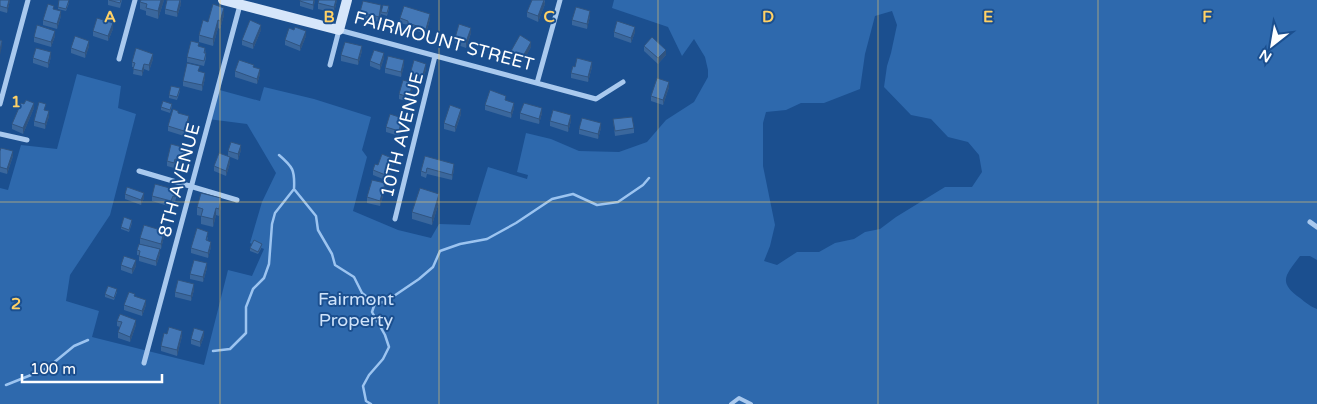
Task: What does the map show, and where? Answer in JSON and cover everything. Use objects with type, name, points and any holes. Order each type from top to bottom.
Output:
[{"type":"street","points":[[0,104],[28,0]]},
{"type":"street","points":[[119,59],[135,0]]},
{"type":"street","name":"FAIRMOUNT STREET","points":[[223,0],[596,99],[623,82]]},
{"type":"street","points":[[330,66],[347,0]]},
{"type":"street","points":[[537,83],[560,0]]},
{"type":"street","name":"8TH AVENUE","points":[[144,363],[240,5]]},
{"type":"street","name":"10TH AVENUE","points":[[395,219],[435,56]]},
{"type":"street","points":[[0,134],[27,140]]},
{"type":"street","points":[[139,171],[238,200]]},
{"type":"street","points":[[1310,222],[1317,227]]},
{"type":"lane","points":[[731,404],[739,398],[751,404]]},
{"type":"green space","name":"Fairmont Property","points":[[614,0],[1317,0],[1317,260],[1310,256],[1300,256],[1288,273],[1286,283],[1293,292],[1317,309],[1317,404],[0,404],[0,188],[8,190],[21,145],[57,149],[77,74],[121,86],[118,108],[136,114],[110,215],[70,275],[66,301],[99,311],[92,337],[204,365],[228,270],[252,276],[264,249],[250,243],[262,202],[276,173],[247,124],[208,119],[216,89],[260,101],[264,87],[314,99],[371,117],[362,150],[367,157],[353,211],[398,230],[431,238],[439,224],[470,225],[488,167],[527,179],[528,175],[517,172],[526,133],[551,139],[579,151],[619,152],[647,142],[666,120],[694,102],[708,77],[708,70],[705,57],[694,39],[682,56],[668,27],[612,8]],"holes":[[[892,11],[897,25],[884,87],[911,115],[931,119],[948,137],[968,142],[979,155],[982,172],[972,187],[945,187],[880,229],[865,232],[854,239],[835,243],[819,252],[797,252],[777,265],[764,261],[775,225],[763,166],[763,123],[766,112],[786,110],[801,103],[824,103],[860,89],[865,54],[875,16]]]},
{"type":"building","points":[[0,0],[9,0],[7,8],[0,6]]},
{"type":"building","points":[[59,0],[69,0],[66,9],[58,7]]},
{"type":"building","points":[[109,0],[121,0],[120,3]]},
{"type":"building","points":[[141,0],[161,0],[158,11],[146,8],[147,4],[140,2]]},
{"type":"building","points":[[167,0],[180,0],[177,12],[165,9]]},
{"type":"building","points":[[300,0],[314,0],[313,5]]},
{"type":"building","points":[[319,0],[336,0],[334,7],[318,3]]},
{"type":"building","points":[[532,0],[544,0],[538,16],[527,12]]},
{"type":"building","points":[[363,1],[381,5],[379,17],[360,12]]},
{"type":"building","points":[[48,4],[54,6],[53,9],[61,11],[57,24],[43,20]]},
{"type":"building","points":[[213,4],[224,8],[220,21],[218,20],[213,39],[199,35],[203,20],[208,22]]},
{"type":"building","points":[[383,5],[389,6],[387,13],[381,12]]},
{"type":"building","points":[[404,6],[430,14],[426,29],[400,18]]},
{"type":"building","points":[[576,7],[590,11],[587,24],[572,20]]},
{"type":"building","points":[[97,18],[113,23],[108,36],[93,31]]},
{"type":"building","points":[[250,20],[261,25],[253,44],[242,40]]},
{"type":"building","points":[[617,21],[635,27],[631,38],[614,32]]},
{"type":"building","points":[[459,24],[471,28],[466,42],[455,38]]},
{"type":"building","points":[[37,25],[55,31],[51,42],[34,37]]},
{"type":"building","points":[[295,27],[306,31],[300,46],[285,40],[289,28],[294,30]]},
{"type":"building","points":[[520,35],[531,42],[522,58],[511,51]]},
{"type":"building","points":[[75,36],[89,41],[85,53],[71,48]]},
{"type":"building","points":[[652,37],[666,50],[658,58],[644,46]]},
{"type":"building","points":[[191,41],[199,43],[198,46],[205,48],[204,61],[187,57]]},
{"type":"building","points":[[345,42],[362,46],[358,60],[341,55]]},
{"type":"building","points":[[36,48],[51,52],[48,63],[33,58]]},
{"type":"building","points":[[136,48],[153,54],[149,65],[144,64],[142,71],[133,69],[135,63],[132,62]]},
{"type":"building","points":[[374,50],[384,53],[380,65],[370,61]]},
{"type":"building","points":[[388,56],[404,60],[401,72],[385,68]]},
{"type":"building","points":[[577,58],[592,62],[588,77],[571,73]]},
{"type":"building","points":[[239,60],[260,69],[257,79],[235,71]]},
{"type":"building","points":[[414,60],[426,64],[421,81],[409,78]]},
{"type":"building","points":[[187,63],[200,66],[198,71],[205,73],[202,85],[183,81]]},
{"type":"building","points":[[657,78],[669,82],[663,100],[651,96]]},
{"type":"building","points":[[403,80],[413,83],[409,97],[399,94]]},
{"type":"building","points":[[171,86],[180,88],[177,97],[169,95]]},
{"type":"building","points":[[490,90],[506,96],[505,100],[514,103],[511,113],[485,105]]},
{"type":"building","points":[[26,100],[34,103],[23,128],[12,124],[21,103],[24,104]]},
{"type":"building","points":[[163,101],[172,104],[170,110],[161,107]]},
{"type":"building","points":[[39,102],[46,104],[44,110],[49,111],[45,124],[34,121]]},
{"type":"building","points":[[524,103],[542,108],[539,119],[520,113]]},
{"type":"building","points":[[450,105],[461,109],[455,127],[444,123]]},
{"type":"building","points":[[173,109],[178,111],[178,113],[189,116],[184,131],[168,126]]},
{"type":"building","points":[[553,110],[571,115],[568,126],[550,121]]},
{"type":"building","points":[[390,114],[402,118],[399,131],[386,127]]},
{"type":"building","points":[[632,117],[634,128],[615,131],[613,119]]},
{"type":"building","points":[[582,118],[601,123],[598,134],[579,129]]},
{"type":"building","points":[[231,142],[241,145],[238,154],[228,151]]},
{"type":"building","points":[[171,144],[189,149],[185,162],[175,159],[174,163],[167,161]]},
{"type":"building","points":[[1,148],[13,151],[7,169],[0,167]]},
{"type":"building","points":[[219,153],[230,157],[226,171],[214,166]]},
{"type":"building","points":[[382,154],[394,159],[388,176],[373,170],[375,164],[378,165]]},
{"type":"building","points":[[425,156],[454,164],[452,175],[427,168],[426,173],[421,171]]},
{"type":"building","points":[[372,180],[385,183],[380,201],[367,197]]},
{"type":"building","points":[[155,184],[177,190],[175,197],[173,196],[171,201],[152,196]]},
{"type":"building","points":[[127,187],[144,193],[141,200],[125,194]]},
{"type":"building","points":[[420,188],[439,194],[432,218],[412,212]]},
{"type":"building","points":[[201,193],[221,198],[219,209],[216,208],[213,219],[201,216],[203,209],[197,207]]},
{"type":"building","points":[[124,217],[132,220],[129,230],[121,227]]},
{"type":"building","points":[[144,225],[164,231],[161,244],[140,238]]},
{"type":"building","points":[[197,228],[208,232],[206,240],[211,242],[208,253],[191,248]]},
{"type":"building","points":[[254,240],[262,244],[258,252],[250,248]]},
{"type":"building","points":[[139,244],[160,249],[156,261],[139,256],[140,251],[137,250]]},
{"type":"building","points":[[124,256],[136,260],[132,269],[121,265]]},
{"type":"building","points":[[194,260],[207,263],[203,277],[190,274]]},
{"type":"building","points":[[178,280],[194,284],[191,296],[175,292]]},
{"type":"building","points":[[108,286],[117,289],[114,298],[105,294]]},
{"type":"building","points":[[129,292],[146,300],[142,311],[124,305]]},
{"type":"building","points":[[120,314],[136,320],[130,337],[118,332],[122,322],[117,321]]},
{"type":"building","points":[[169,327],[182,331],[177,350],[161,346],[164,333],[167,334]]},
{"type":"building","points":[[194,328],[204,331],[200,342],[191,339]]},
{"type":"waterway","points":[[279,155],[292,169],[294,189],[316,216],[318,230],[332,254],[335,265],[354,277],[362,293],[375,303],[385,302],[419,279],[433,267],[440,251],[460,244],[487,239],[516,223],[552,199],[573,194],[597,205],[618,202],[643,185],[649,178]]},
{"type":"waterway","points":[[213,351],[230,349],[246,333],[246,307],[253,289],[264,278],[269,264],[272,224],[275,213],[294,189]]},
{"type":"waterway","points":[[371,404],[366,401],[363,386],[369,375],[383,359],[389,347],[385,335],[372,312],[375,303]]},
{"type":"waterway","points":[[6,385],[46,369],[74,346],[88,340]]}]
